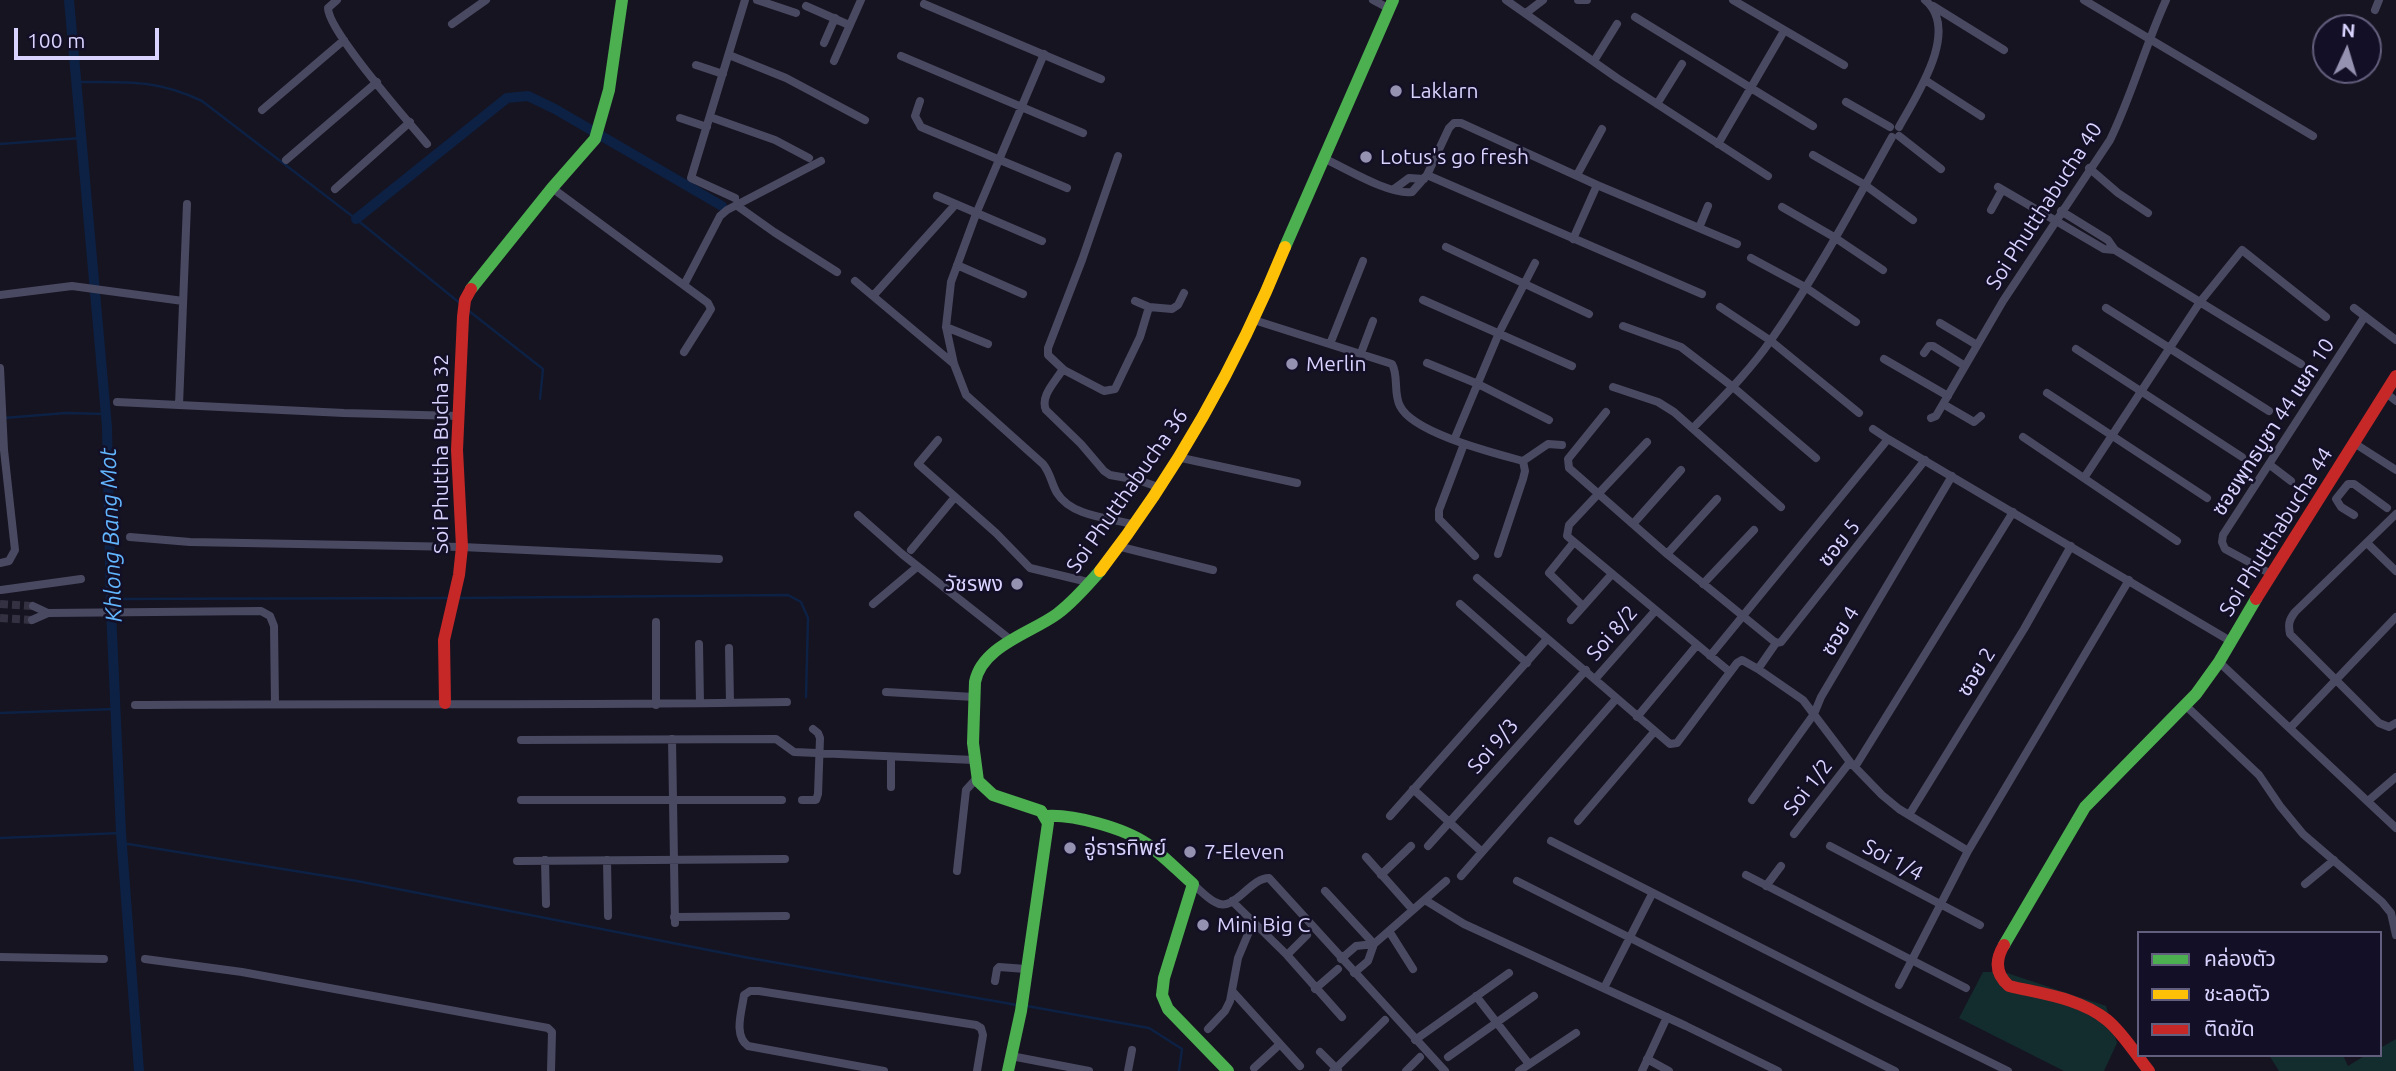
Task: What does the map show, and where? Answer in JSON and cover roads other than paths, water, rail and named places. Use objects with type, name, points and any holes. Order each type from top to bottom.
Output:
[{"type":"street","points":[[337,0],[328,8],[328,14],[344,40],[427,144]]},
{"type":"street","points":[[452,24],[486,0]]},
{"type":"street","name":"Soi Phuttha Bucha 32","points":[[445,703],[444,640],[462,547],[458,416],[466,300],[473,286],[598,133],[622,0]]},
{"type":"street","points":[[745,0],[691,178],[736,201],[774,232],[838,272]]},
{"type":"street","points":[[757,0],[796,13]]},
{"type":"street","points":[[834,61],[861,0]]},
{"type":"street","points":[[1373,0],[1391,4]]},
{"type":"street","points":[[1506,0],[1657,104],[1768,176]]},
{"type":"street","points":[[1526,13],[1543,0]]},
{"type":"street","points":[[1578,0],[1587,0]]},
{"type":"street","points":[[1733,0],[1844,65]]},
{"type":"street","points":[[1925,0],[2004,50]]},
{"type":"street","points":[[2084,0],[2313,136]]},
{"type":"street","name":"Soi Phutthabucha 40","points":[[1931,418],[1935,418],[1977,345],[2110,140],[2119,123],[2148,38],[2166,0]]},
{"type":"street","points":[[2375,10],[2379,0]]},
{"type":"street","points":[[924,4],[1101,79]]},
{"type":"street","name":"Soi Phutthabucha 36","points":[[976,778],[974,697],[977,674],[981,666],[1013,641],[1058,613],[1081,592],[1158,487],[1222,385],[1254,320],[1391,4]]},
{"type":"street","points":[[806,6],[849,25]]},
{"type":"street","points":[[1693,428],[1733,387],[1771,341],[1925,80],[1938,44],[1938,19],[1933,6]]},
{"type":"street","points":[[1635,17],[1813,126]]},
{"type":"street","points":[[824,43],[835,18]]},
{"type":"street","points":[[1594,61],[1617,24]]},
{"type":"street","points":[[1718,144],[1784,31]]},
{"type":"street","points":[[262,110],[344,40]]},
{"type":"street","points":[[1044,54],[997,160],[957,265],[951,282],[946,327],[954,364],[966,395],[1043,464],[1051,474],[1056,492],[1063,501],[1084,513],[1132,524]]},
{"type":"street","points":[[729,55],[786,78],[865,120]]},
{"type":"street","points":[[901,57],[1083,133]]},
{"type":"street","points":[[1657,104],[1682,64]]},
{"type":"street","points":[[696,65],[723,74]]},
{"type":"street","points":[[1925,80],[1981,116]]},
{"type":"street","points":[[285,160],[377,82]]},
{"type":"street","points":[[920,100],[915,116],[921,127],[1067,188]]},
{"type":"street","points":[[1846,102],[1895,132],[1941,169]]},
{"type":"street","points":[[710,117],[775,140],[809,158]]},
{"type":"street","points":[[680,118],[707,127]]},
{"type":"street","points":[[335,189],[410,122]]},
{"type":"street","points":[[1323,158],[1394,189],[1412,192],[1425,177],[1449,128],[1454,123],[1461,123],[1597,185],[1737,244]]},
{"type":"street","points":[[1577,175],[1602,129]]},
{"type":"street","points":[[1813,155],[1865,185],[1913,220]]},
{"type":"street","points":[[1118,156],[1048,348],[1048,355],[1064,370],[1104,391],[1115,389],[1140,337],[1149,307]]},
{"type":"street","points":[[684,285],[720,216],[736,201],[821,161]]},
{"type":"street","points":[[2089,169],[2148,213]]},
{"type":"street","points":[[1394,189],[1409,178],[1425,177],[1437,181],[1702,294]]},
{"type":"street","points":[[1573,239],[1597,185]]},
{"type":"street","points":[[552,187],[708,303],[711,309],[684,352]]},
{"type":"street","points":[[1991,210],[2000,188],[2104,249],[2115,250]]},
{"type":"street","points":[[937,196],[1042,241]]},
{"type":"street","points":[[179,405],[187,204]]},
{"type":"street","points":[[873,296],[955,205]]},
{"type":"street","points":[[1699,228],[1708,206]]},
{"type":"street","points":[[1782,207],[1883,270]]},
{"type":"street","points":[[2062,211],[2108,240],[2115,250],[2301,364]]},
{"type":"street","points":[[1446,247],[1589,314]]},
{"type":"street","points":[[2084,478],[2200,302],[2242,250],[2326,317]]},
{"type":"street","points":[[1751,258],[1805,287],[1856,322]]},
{"type":"street","points":[[1330,344],[1363,261]]},
{"type":"street","points":[[1454,440],[1499,333],[1535,263]]},
{"type":"street","points":[[957,265],[1023,294]]},
{"type":"street","points":[[855,281],[954,364]]},
{"type":"street","points":[[0,295],[48,288],[83,287],[183,301]]},
{"type":"street","points":[[1135,301],[1149,307],[1172,309],[1178,305],[1184,293]]},
{"type":"street","points":[[1423,300],[1572,366]]},
{"type":"street","points":[[1720,307],[1771,341],[1859,413]]},
{"type":"street","points":[[2106,308],[2269,411]]},
{"type":"street","points":[[2354,308],[2396,340]]},
{"type":"street","name":"ซอยพุทธบูชา 44 แยก 10","points":[[2271,574],[2225,549],[2223,535],[2365,316]]},
{"type":"street","points":[[1254,320],[1392,364],[1398,404],[1413,419],[1464,444],[1523,461]]},
{"type":"street","points":[[1361,353],[1373,321]]},
{"type":"street","points":[[1940,323],[1977,345]]},
{"type":"street","points":[[1623,326],[1681,347],[1733,387],[1816,458]]},
{"type":"street","points":[[946,327],[988,344]]},
{"type":"street","points":[[1924,353],[1929,346],[1933,346],[1965,366]]},
{"type":"street","points":[[2076,349],[2242,457]]},
{"type":"street","points":[[1884,359],[1974,422],[1982,416]]},
{"type":"street","points":[[1427,363],[1478,384],[1549,420]]},
{"type":"street","points":[[0,368],[2,425],[15,550],[9,561],[0,563]]},
{"type":"street","points":[[1064,370],[1045,397],[1043,402],[1046,410],[1104,471],[1158,487]]},
{"type":"street","points":[[1613,387],[1658,402],[1675,412],[1782,507]]},
{"type":"street","name":"Soi Phutthabucha 44","points":[[2137,1056],[2111,1024],[2097,1013],[2009,986],[1999,979],[1996,971],[2000,952],[2085,807],[2185,705],[2219,662],[2354,443],[2393,389]]},
{"type":"street","points":[[2047,393],[2207,498]]},
{"type":"street","points":[[117,402],[458,416]]},
{"type":"street","points":[[1606,412],[1574,449],[1567,463],[1569,468],[1667,554],[1776,643]]},
{"type":"street","points":[[1873,429],[2232,642]]},
{"type":"street","points":[[2023,437],[2178,541]]},
{"type":"street","points":[[1710,656],[1888,439]]},
{"type":"street","points":[[938,440],[918,464],[996,533],[1030,568],[1088,582]]},
{"type":"street","points":[[1647,442],[1569,525],[1567,536],[1730,672]]},
{"type":"street","points":[[2354,443],[2396,470]]},
{"type":"street","points":[[1464,444],[1439,510],[1439,519],[1475,556]]},
{"type":"street","points":[[1523,461],[1548,444],[1562,445]]},
{"type":"street","points":[[1177,457],[1297,483]]},
{"type":"street","name":"ซอย 5","points":[[1758,669],[1776,643],[1781,642],[1790,631],[1925,460]]},
{"type":"street","points":[[1498,554],[1523,479],[1523,461]]},
{"type":"street","points":[[2270,465],[2291,481]]},
{"type":"street","points":[[1633,524],[1681,470]]},
{"type":"street","name":"ซอย 4","points":[[1752,800],[1814,715],[1821,697],[1952,475]]},
{"type":"street","points":[[2329,483],[2341,492]]},
{"type":"street","points":[[2354,516],[2336,499],[2348,484],[2354,484],[2386,508]]},
{"type":"street","points":[[911,550],[955,498]]},
{"type":"street","points":[[1667,554],[1717,499]]},
{"type":"street","name":"Soi 1/2","points":[[1794,834],[1853,764],[2013,512]]},
{"type":"street","points":[[2396,514],[2290,619],[2290,634],[2335,680],[2379,723],[2389,727],[2396,723]]},
{"type":"street","points":[[858,515],[917,567],[1013,641]]},
{"type":"street","points":[[1703,584],[1754,530]]},
{"type":"street","points":[[130,537],[190,542],[462,547],[719,559]]},
{"type":"street","points":[[1574,542],[1549,573],[1550,577],[1583,606]]},
{"type":"street","points":[[2367,543],[2396,572]]},
{"type":"street","points":[[1117,546],[1213,570]]},
{"type":"street","name":"ซอย 2","points":[[1909,815],[2024,629],[2071,546]]},
{"type":"street","points":[[873,604],[917,567]]},
{"type":"street","points":[[1571,620],[1612,574]]},
{"type":"street","points":[[1477,578],[1670,744],[1677,743],[1742,660],[1803,700],[1853,764],[1882,795],[1968,851]]},
{"type":"street","points":[[0,591],[81,579]]},
{"type":"street","points":[[1899,985],[1968,851],[2129,580]]},
{"type":"street","points":[[1460,604],[1527,663]]},
{"type":"street","points":[[33,606],[48,613]]},
{"type":"street","points":[[32,620],[48,613],[261,611],[270,616],[274,626],[275,704]]},
{"type":"street","name":"Soi 8/2","points":[[1596,678],[1655,611]]},
{"type":"street","points":[[2290,728],[2396,617]]},
{"type":"street","points":[[656,622],[656,705]]},
{"type":"street","points":[[1390,816],[1547,639]]},
{"type":"street","points":[[699,644],[700,703]]},
{"type":"street","points":[[1637,717],[1698,645]]},
{"type":"street","points":[[729,648],[730,703]]},
{"type":"street","points":[[2219,662],[2396,828]]},
{"type":"street","name":"Soi 9/3","points":[[1428,846],[1586,670]]},
{"type":"street","points":[[886,692],[974,697]]},
{"type":"street","points":[[1461,876],[1616,699]]},
{"type":"street","points":[[135,705],[656,705],[787,702]]},
{"type":"street","points":[[2185,705],[2259,775],[2303,834],[2382,902],[2390,913],[2396,935]]},
{"type":"street","points":[[802,800],[816,800],[820,738],[813,729]]},
{"type":"street","points":[[1578,821],[1654,732]]},
{"type":"street","points":[[672,739],[674,920],[786,916]]},
{"type":"street","points":[[521,740],[776,739],[794,752],[819,755],[974,760]]},
{"type":"street","points":[[891,758],[891,787]]},
{"type":"street","points":[[2368,802],[2396,777]]},
{"type":"street","points":[[957,871],[965,790],[976,778],[989,793],[1033,807],[1046,816],[1059,815],[1132,835],[1149,845],[1217,904],[1224,905],[1257,880],[1269,878],[1445,1071]]},
{"type":"street","points":[[1413,789],[1482,852]]},
{"type":"street","points":[[521,800],[782,800]]},
{"type":"street","points":[[1008,1071],[1021,1012],[1048,833],[1046,816]]},
{"type":"street","points":[[1551,841],[2008,1071]]},
{"type":"street","points":[[1381,875],[1410,846]]},
{"type":"street","name":"Soi 1/4","points":[[1830,846],[1979,925]]},
{"type":"street","points":[[1366,857],[1413,910]]},
{"type":"street","points":[[517,860],[785,859]]},
{"type":"street","points":[[545,860],[546,904]]},
{"type":"street","points":[[607,860],[608,916]]},
{"type":"street","points":[[2305,884],[2334,860]]},
{"type":"street","points":[[1766,886],[1781,866]]},
{"type":"street","points":[[1746,875],[1966,988]]},
{"type":"street","points":[[1342,959],[1356,946],[1374,944],[1446,881]]},
{"type":"street","points":[[1517,881],[1895,1071]]},
{"type":"street","points":[[1193,884],[1164,978],[1162,995],[1168,1009],[1228,1071]]},
{"type":"street","points":[[1325,891],[1374,944]]},
{"type":"street","points":[[1604,988],[1652,894]]},
{"type":"street","points":[[1426,900],[1464,925],[1667,1017],[1778,1071]]},
{"type":"street","points":[[1232,901],[1287,955],[1342,1017]]},
{"type":"street","points":[[1208,1029],[1225,1012],[1233,992],[1238,958],[1253,922]]},
{"type":"street","points":[[1389,931],[1413,969]]},
{"type":"street","points":[[1287,955],[1307,935]]},
{"type":"street","points":[[1354,973],[1368,961],[1374,944]]},
{"type":"street","points":[[0,957],[104,959]]},
{"type":"street","points":[[145,958],[242,972],[548,1028],[552,1032],[553,1042],[551,1071]]},
{"type":"street","points":[[995,981],[999,967],[1026,969]]},
{"type":"street","points":[[1315,989],[1338,969]]},
{"type":"street","points":[[1415,1040],[1508,973]]},
{"type":"street","points":[[884,1071],[748,1046],[739,1034],[744,995],[750,990],[759,991],[976,1025],[981,1028],[983,1035],[977,1071]]},
{"type":"street","points":[[1233,992],[1300,1066]]},
{"type":"street","points":[[1476,996],[1529,1064]]},
{"type":"street","points":[[1448,1057],[1534,996]]},
{"type":"street","points":[[1642,1071],[1667,1017]]},
{"type":"street","points":[[1320,1052],[1336,1070],[1385,1020]]},
{"type":"street","points":[[1519,1071],[1576,1033]]},
{"type":"street","points":[[1254,1068],[1280,1044]]},
{"type":"street","points":[[1128,1071],[1132,1050]]},
{"type":"street","points":[[1011,1056],[1089,1071]]},
{"type":"street","points":[[1406,1071],[1420,1057]]},
{"type":"street","name":"Soi Phutthabucha 44","points":[[2138,1057],[2149,1071]]},
{"type":"street","points":[[1647,1059],[1669,1071]]},
{"type":"waterway","name":"Khlong Bang Mot","points":[[69,0],[107,427],[111,610],[121,833],[139,1071]]},
{"type":"waterway","points":[[76,82],[155,85],[202,101],[356,219],[461,304]]},
{"type":"waterway","points":[[356,219],[507,98],[528,96],[722,206]]},
{"type":"waterway","points":[[0,144],[81,138]]},
{"type":"waterway","points":[[469,311],[543,369],[540,399]]},
{"type":"waterway","points":[[4,418],[66,413],[106,414]]},
{"type":"waterway","points":[[458,598],[788,595],[801,602],[808,618],[806,697]]},
{"type":"waterway","points":[[111,599],[448,598]]},
{"type":"waterway","points":[[0,713],[115,709]]},
{"type":"waterway","points":[[0,838],[121,833]]},
{"type":"waterway","points":[[122,843],[357,881],[744,957],[1017,1005]]},
{"type":"waterway","points":[[1027,1006],[1149,1028],[1182,1049],[1179,1071]]},
{"type":"tunnel","points":[[0,604],[33,606]]},
{"type":"tunnel","points":[[0,618],[32,620]]},
{"type":"place","name":"Laklarn","points":[[1396,91]]},
{"type":"place","name":"Lotus's go fresh","points":[[1366,157]]},
{"type":"place","name":"Merlin","points":[[1292,364]]},
{"type":"place","name":"วัชรพง","points":[[1017,584]]},
{"type":"place","name":"อู่ธารทิพย์","points":[[1070,848]]},
{"type":"place","name":"7-Eleven","points":[[1190,852]]},
{"type":"place","name":"Mini Big C","points":[[1203,925]]}]
